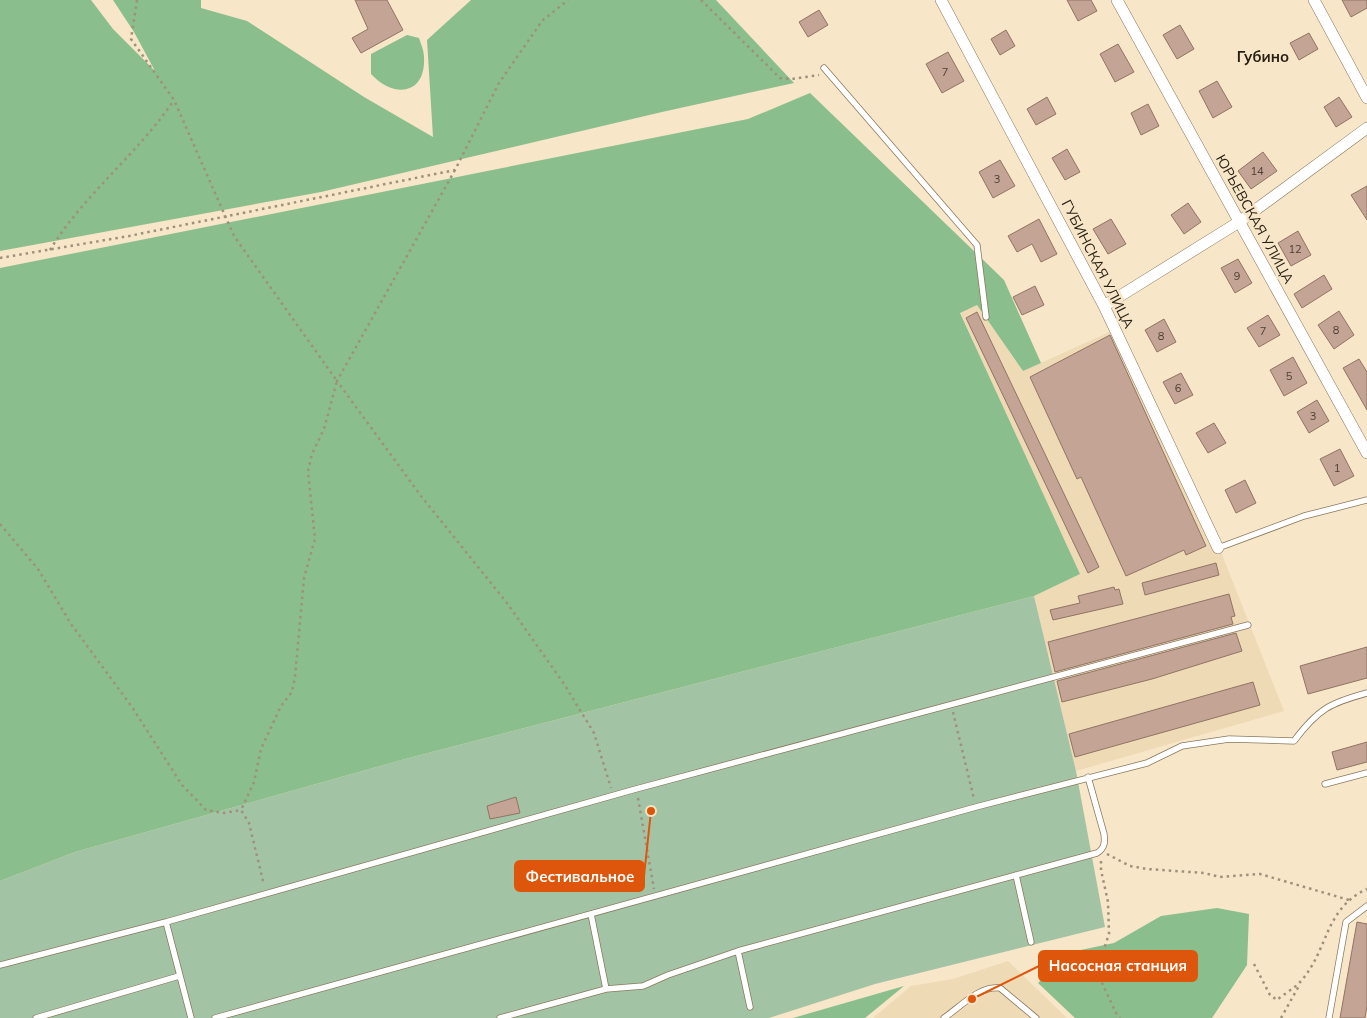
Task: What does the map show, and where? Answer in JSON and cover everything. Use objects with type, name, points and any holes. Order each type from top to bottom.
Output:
[{"type":"street","name":"ГУБИНСКАЯ УЛИЦА","points":[[941,0],[1104,306],[1218,548]]},
{"type":"street","name":"ЮРЬЕВСКАЯ УЛИЦА","points":[[1117,0],[1367,453]]},
{"type":"street","points":[[1314,0],[1367,98]]},
{"type":"street","points":[[1104,306],[1240,222],[1367,128]]},
{"type":"lane","points":[[824,68],[978,245],[986,317]]},
{"type":"lane","points":[[1218,548],[1304,516],[1367,500]]},
{"type":"lane","points":[[0,965],[166,922],[636,789],[952,706],[1144,651],[1248,625]]},
{"type":"lane","points":[[215,1018],[976,807],[1148,762],[1182,746],[1229,739],[1294,741],[1312,717],[1337,701],[1367,693]]},
{"type":"lane","points":[[1325,784],[1367,773]]},
{"type":"lane","points":[[500,1018],[606,989],[642,986],[738,951],[1090,855],[1102,850],[1105,842],[1088,777]]},
{"type":"lane","points":[[1016,875],[1032,942]]},
{"type":"lane","points":[[1329,1018],[1346,922],[1367,906]]},
{"type":"lane","points":[[591,914],[606,989]]},
{"type":"lane","points":[[166,922],[191,1018]]},
{"type":"lane","points":[[738,951],[750,1007]]},
{"type":"lane","points":[[36,1018],[179,976]]},
{"type":"lane","points":[[944,1018],[978,994],[994,987],[1000,988],[1036,1018]]},
{"type":"path","points":[[137,0],[131,39],[174,100],[234,236],[258,272],[421,496],[507,603],[564,684],[594,733],[613,797]]},
{"type":"path","points":[[241,810],[254,782],[261,749],[282,706],[292,692],[304,578],[315,539],[308,471],[312,454],[324,429],[337,381],[455,170],[499,83],[542,21],[568,0]]},
{"type":"path","points":[[701,0],[780,78],[792,79],[828,74]]},
{"type":"path","points":[[50,250],[73,215],[159,122],[174,100]]},
{"type":"path","points":[[0,258],[226,217],[455,170]]},
{"type":"path","points":[[0,524],[38,569],[71,624],[132,707],[182,785],[206,810],[224,813],[241,810]]},
{"type":"path","points":[[952,706],[976,807]]},
{"type":"path","points":[[636,789],[655,897]]},
{"type":"path","points":[[241,810],[249,824],[266,893]]},
{"type":"path","points":[[1102,850],[1109,856],[1130,866],[1204,873],[1220,877],[1260,874],[1349,900]]},
{"type":"path","points":[[1102,850],[1101,870],[1108,902],[1109,934],[1102,954],[1102,983],[1120,1018]]},
{"type":"path","points":[[1281,1018],[1321,949],[1331,922],[1349,900],[1367,889]]},
{"type":"path","points":[[1254,964],[1270,995],[1277,1000],[1301,982]]},
{"type":"shaded area","points":[[977,305],[1023,371],[1114,330],[1196,489],[1284,711],[1076,771],[1034,596],[1079,574],[960,312]]},
{"type":"shaded area","points":[[1008,961],[1067,1018],[873,1018],[911,986],[953,979]]},
{"type":"green space","points":[[0,0],[91,0],[113,29],[155,71],[134,32],[113,0],[201,0],[201,8],[247,21],[364,97],[433,137],[427,40],[471,0],[716,0],[794,83],[321,192],[0,251]]},
{"type":"green space","points":[[407,35],[419,38],[422,48],[424,55],[420,79],[414,86],[407,89],[389,87],[371,74],[371,54]]},
{"type":"green space","points":[[810,93],[1004,280],[1041,363],[1023,371],[977,305],[960,313],[1080,574],[1034,596],[405,759],[75,852],[0,881],[0,268],[748,119]]},
{"type":"green space","points":[[1034,596],[1076,771],[1105,927],[875,984],[769,1018],[0,1018],[0,881],[75,852],[405,759]]},
{"type":"green space","points":[[1217,908],[1249,914],[1247,965],[1212,1018],[1075,1018],[1038,983],[1071,952],[1114,943],[1161,916]]},
{"type":"green space","points":[[904,986],[865,1018],[793,1018]]},
{"type":"building","points":[[355,0],[387,0],[403,30],[361,53],[352,38],[368,29]]},
{"type":"building","points":[[1067,0],[1091,0],[1097,11],[1078,21]]},
{"type":"building","points":[[1342,0],[1367,0],[1367,8],[1351,17]]},
{"type":"building","points":[[819,10],[828,25],[808,37],[799,22]]},
{"type":"building","points":[[1180,25],[1194,49],[1177,59],[1163,35]]},
{"type":"building","points":[[1006,30],[1015,46],[1000,55],[991,39]]},
{"type":"building","points":[[1309,33],[1318,49],[1299,60],[1290,43]]},
{"type":"building","points":[[1118,44],[1134,72],[1115,82],[1100,54]]},
{"type":"building","points":[[948,52],[964,81],[942,93],[926,64]]},
{"type":"building","points":[[1217,81],[1232,107],[1213,118],[1199,91]]},
{"type":"building","points":[[1047,97],[1056,114],[1036,125],[1027,109]]},
{"type":"building","points":[[1339,97],[1352,117],[1336,127],[1324,107]]},
{"type":"building","points":[[1148,104],[1159,126],[1141,135],[1131,113]]},
{"type":"building","points":[[1067,149],[1080,172],[1065,180],[1052,158]]},
{"type":"building","points":[[1263,152],[1277,171],[1251,189],[1238,171]]},
{"type":"building","points":[[1000,160],[1015,186],[993,198],[979,172]]},
{"type":"building","points":[[1367,186],[1367,220],[1351,195]]},
{"type":"building","points":[[1188,203],[1201,222],[1184,234],[1171,215]]},
{"type":"building","points":[[1039,219],[1057,254],[1041,262],[1032,244],[1017,252],[1008,236]]},
{"type":"building","points":[[1111,219],[1126,244],[1108,254],[1093,229]]},
{"type":"building","points":[[1298,231],[1311,255],[1291,266],[1278,243]]},
{"type":"building","points":[[1238,259],[1252,283],[1235,293],[1221,268]]},
{"type":"building","points":[[1324,275],[1332,289],[1302,308],[1294,294]]},
{"type":"building","points":[[1035,286],[1044,305],[1022,315],[1013,297]]},
{"type":"building","points":[[1339,311],[1354,335],[1334,349],[1318,325]]},
{"type":"building","points":[[977,312],[1099,567],[1088,573],[966,318]]},
{"type":"building","points":[[1268,315],[1280,335],[1259,347],[1247,328]]},
{"type":"building","points":[[1164,319],[1176,342],[1157,352],[1145,330]]},
{"type":"building","points":[[1110,335],[1206,546],[1186,555],[1184,550],[1126,576],[1081,477],[1077,479],[1030,377]]},
{"type":"building","points":[[1293,357],[1307,383],[1284,396],[1270,370]]},
{"type":"building","points":[[1359,359],[1367,372],[1367,410],[1343,368]]},
{"type":"building","points":[[1181,373],[1193,395],[1175,404],[1163,382]]},
{"type":"building","points":[[1317,400],[1329,421],[1309,433],[1297,412]]},
{"type":"building","points":[[1214,423],[1226,443],[1208,453],[1196,433]]},
{"type":"building","points":[[1340,449],[1354,476],[1334,486],[1320,459]]},
{"type":"building","points":[[1245,480],[1256,503],[1236,513],[1225,490]]},
{"type":"building","points":[[1216,563],[1219,575],[1145,595],[1142,583]]},
{"type":"building","points":[[1114,587],[1115,590],[1119,589],[1123,604],[1053,620],[1050,610],[1080,603],[1078,596]]},
{"type":"building","points":[[1229,594],[1235,616],[1231,617],[1233,624],[1055,672],[1048,642]]},
{"type":"building","points":[[1236,633],[1242,651],[1152,679],[1062,702],[1057,681]]},
{"type":"building","points":[[1367,647],[1367,678],[1308,694],[1300,666]]},
{"type":"building","points":[[1253,682],[1260,705],[1075,757],[1069,734]]},
{"type":"building","points":[[1367,742],[1367,762],[1337,770],[1332,752]]},
{"type":"building","points":[[516,797],[520,813],[490,819],[487,806]]},
{"type":"building","points":[[1357,922],[1367,924],[1367,1006],[1365,1018],[1340,1018]]},
{"type":"place","name":"Фестивальное","points":[[651,811]]},
{"type":"place","name":"Насосная станция","points":[[972,999]]},
{"type":"district","name":"Губино","points":[[1263,56]]}]
